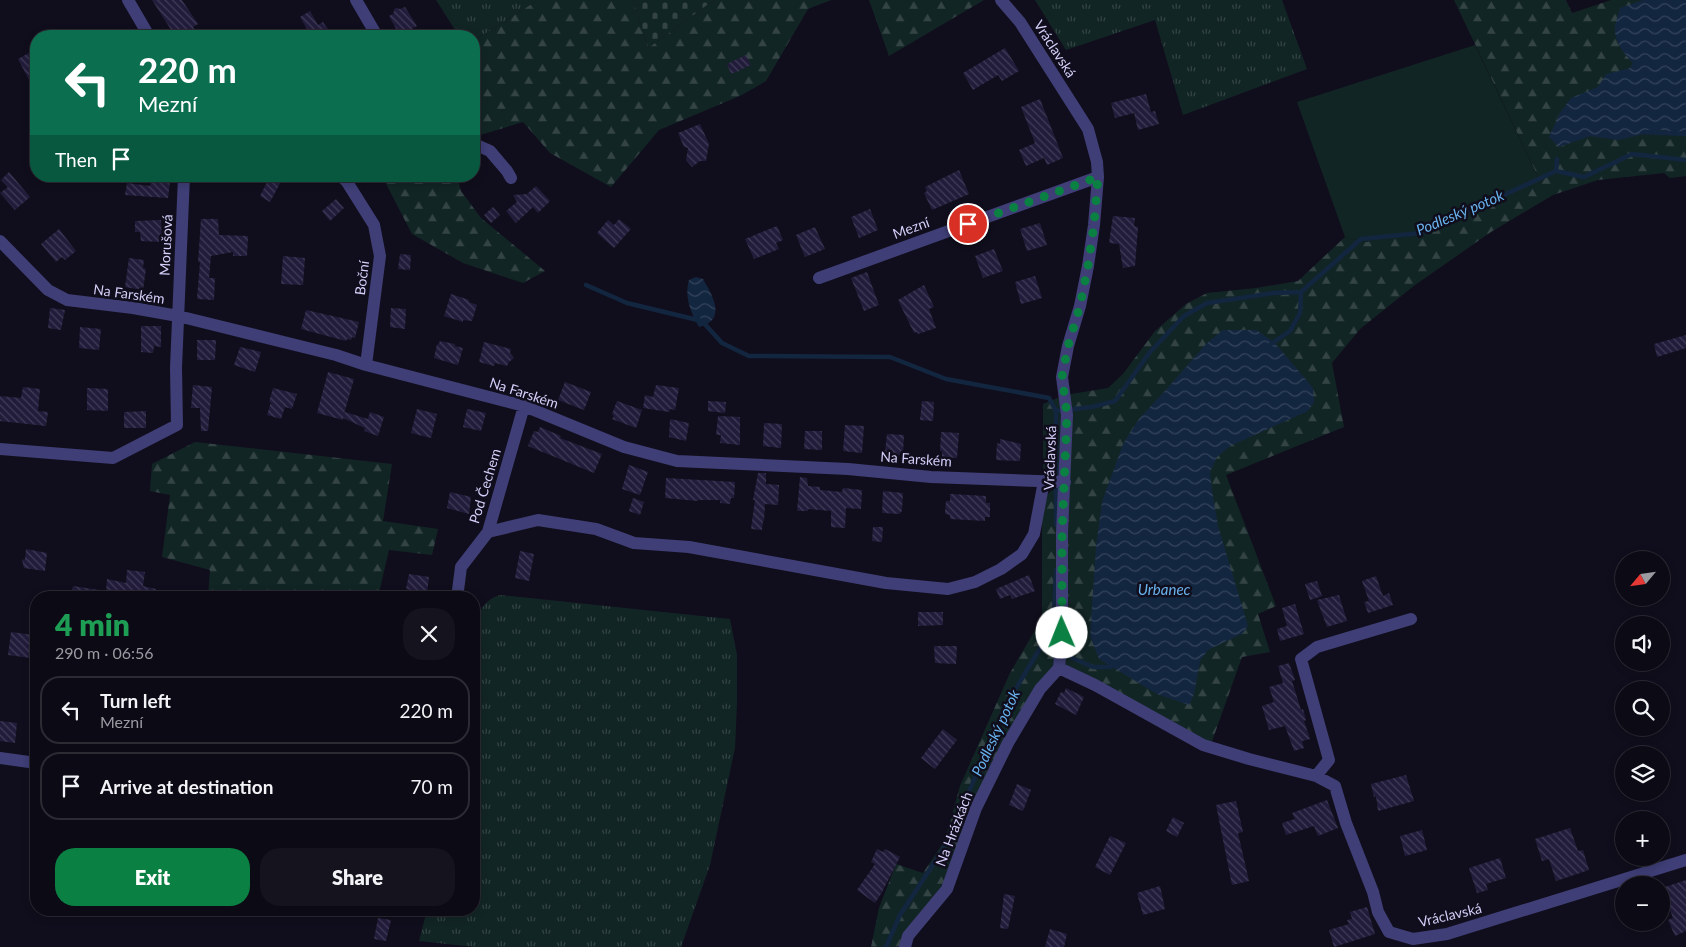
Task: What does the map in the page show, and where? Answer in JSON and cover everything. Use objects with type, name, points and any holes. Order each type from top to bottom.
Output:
[{"type":"street","points":[[128,0],[146,30]]},
{"type":"street","points":[[356,0],[374,30]]},
{"type":"street","name":"Vráclavská","points":[[1001,0],[1020,22],[1088,129],[1097,162],[1098,177],[1094,225],[1088,266],[1062,377],[1067,410],[1055,482],[1062,533],[1062,633],[1059,668],[1102,689],[1203,745],[1316,776],[1335,786],[1346,822],[1373,892],[1378,912],[1389,932],[1413,939],[1447,934],[1686,860]]},
{"type":"street","points":[[480,147],[490,151],[511,178]]},
{"type":"street","name":"Mezní","points":[[819,278],[1098,177]]},
{"type":"street","name":"Morušová","points":[[0,449],[113,458],[177,425],[176,368],[184,182]]},
{"type":"street","name":"Boční","points":[[347,182],[374,225],[380,256],[366,365]]},
{"type":"street","name":"Na Farském","points":[[0,241],[48,290],[67,300],[178,316],[336,356],[524,406],[624,447],[678,461],[848,469],[931,477],[1055,482]]},
{"type":"street","name":"Pod Čechem","points":[[458,591],[461,567],[488,532],[524,406]]},
{"type":"street","points":[[488,532],[538,520],[596,529],[634,543],[689,547],[886,583],[948,589],[975,582],[1001,570],[1022,554],[1034,534],[1055,482]]},
{"type":"street","points":[[1316,776],[1329,760],[1302,659],[1317,648],[1411,620]]},
{"type":"street","name":"Na Hrázkách","points":[[905,947],[908,936],[947,889],[976,808],[1008,743],[1040,689],[1059,668]]},
{"type":"street","points":[[0,758],[30,762]]},
{"type":"green space","points":[[436,0],[538,0],[480,37],[480,30],[455,30]]},
{"type":"green space","points":[[538,0],[633,0],[648,48],[714,0],[831,0],[808,9],[766,81],[742,95],[659,130],[611,187],[550,153],[523,122],[480,135],[480,37]]},
{"type":"green space","points":[[633,0],[714,0],[648,48]]},
{"type":"green space","points":[[869,0],[984,0],[889,56]]},
{"type":"green space","points":[[1035,0],[1282,0],[1307,69],[1183,115],[1155,20],[1066,50]]},
{"type":"green space","points":[[1454,0],[1566,0],[1572,13],[1611,0],[1686,0],[1686,176],[1670,178],[1664,173],[1598,180],[1553,195],[1491,232],[1415,285],[1360,329],[1332,363],[1344,427],[1226,475],[1276,606],[1258,614],[1270,652],[1242,657],[1210,747],[1059,668],[1065,472],[1043,473],[1043,404],[1065,395],[1108,388],[1123,374],[1155,331],[1186,304],[1207,293],[1298,281],[1345,237],[1366,242],[1515,194],[1541,183]]},
{"type":"green space","points":[[1475,45],[1541,183],[1427,235],[1365,242],[1345,237],[1297,102]]},
{"type":"green space","points":[[385,182],[459,182],[461,191],[481,218],[545,271],[523,283],[463,263],[412,234]]},
{"type":"green space","points":[[195,442],[392,464],[383,521],[438,529],[432,555],[389,550],[379,591],[208,591],[210,570],[162,557],[170,495],[150,491],[152,464]]},
{"type":"green space","points":[[1063,487],[1056,668],[1037,689],[945,887],[903,947],[871,947],[879,908],[896,864],[923,873],[945,840],[960,786],[1010,673],[1042,618],[1042,509],[1048,494]]},
{"type":"green space","points":[[500,595],[730,619],[737,655],[735,748],[710,865],[681,947],[475,947],[419,941],[425,916],[480,916],[480,612],[488,601]]},
{"type":"water","points":[[1643,0],[1686,0],[1686,135],[1661,130],[1618,140],[1590,136],[1559,147],[1549,137],[1560,113],[1571,98],[1598,87],[1606,74],[1630,68],[1633,63],[1618,42],[1615,26],[1620,8]]},
{"type":"water","points":[[696,277],[703,279],[714,300],[715,307],[713,319],[708,324],[699,327],[691,310],[687,293],[689,280]]},
{"type":"water","name":"Urbanec","points":[[1223,330],[1256,330],[1274,342],[1313,388],[1314,402],[1308,411],[1230,446],[1217,457],[1210,472],[1218,526],[1248,626],[1243,633],[1208,650],[1200,661],[1194,694],[1189,705],[1157,694],[1099,659],[1090,636],[1096,547],[1102,502],[1123,444],[1139,419],[1206,344]]},
{"type":"building","points":[[152,0],[182,0],[198,24],[193,27],[195,30],[171,30]]},
{"type":"building","points":[[405,7],[417,26],[410,30],[397,30],[389,16],[393,14],[395,8]]},
{"type":"building","points":[[310,11],[318,25],[323,22],[328,30],[307,30],[300,17]]},
{"type":"building","points":[[1005,48],[1019,71],[1002,81],[998,75],[973,90],[963,73]]},
{"type":"building","points":[[30,52],[30,82],[18,59]]},
{"type":"building","points":[[746,55],[751,65],[731,74],[727,64]]},
{"type":"building","points":[[1146,94],[1151,112],[1155,111],[1159,124],[1138,130],[1134,113],[1115,118],[1111,103]]},
{"type":"building","points":[[1040,99],[1063,158],[1047,165],[1044,158],[1026,166],[1019,150],[1035,143],[1021,107]]},
{"type":"building","points":[[700,124],[709,144],[706,161],[700,161],[692,167],[686,160],[688,148],[684,147],[678,133]]},
{"type":"building","points":[[959,170],[969,194],[932,210],[924,193],[927,191],[925,187]]},
{"type":"building","points":[[9,172],[30,197],[15,210],[0,193],[8,187],[1,180]]},
{"type":"building","points":[[150,182],[170,182],[168,198],[125,195],[127,183],[150,186]]},
{"type":"building","points":[[267,182],[281,182],[270,202],[260,196]]},
{"type":"building","points":[[536,186],[550,201],[538,213],[533,207],[516,223],[506,211],[517,202],[513,195],[527,194]]},
{"type":"building","points":[[336,199],[344,208],[330,221],[322,211]]},
{"type":"building","points":[[493,207],[500,215],[491,223],[484,215]]},
{"type":"building","points":[[870,209],[878,230],[859,238],[851,217]]},
{"type":"building","points":[[1113,216],[1135,218],[1134,226],[1138,227],[1135,266],[1123,268],[1119,244],[1109,243]]},
{"type":"building","points":[[201,219],[218,219],[219,235],[248,236],[247,256],[233,256],[233,252],[211,256],[209,278],[215,278],[214,300],[197,299]]},
{"type":"building","points":[[619,219],[631,229],[614,248],[597,233],[608,220],[614,225]]},
{"type":"building","points":[[161,220],[162,242],[141,241],[140,232],[135,232],[135,221]]},
{"type":"building","points":[[1040,223],[1047,245],[1027,251],[1020,229]]},
{"type":"building","points":[[777,226],[783,240],[776,243],[779,249],[754,259],[745,239]]},
{"type":"building","points":[[815,227],[825,249],[805,257],[796,235]]},
{"type":"building","points":[[59,229],[76,251],[65,260],[62,257],[56,262],[41,244]]},
{"type":"building","points":[[994,249],[1003,271],[983,278],[975,256]]},
{"type":"building","points":[[400,254],[411,255],[410,270],[398,269]]},
{"type":"building","points":[[283,256],[305,258],[303,285],[281,284]]},
{"type":"building","points":[[129,258],[144,260],[143,268],[146,269],[143,290],[125,287]]},
{"type":"building","points":[[867,272],[879,305],[864,311],[851,278]]},
{"type":"building","points":[[1035,276],[1042,298],[1021,304],[1015,282]]},
{"type":"building","points":[[924,285],[934,307],[929,309],[936,328],[918,334],[917,332],[914,333],[898,300]]},
{"type":"building","points":[[451,294],[477,305],[472,321],[463,320],[463,322],[444,316]]},
{"type":"building","points":[[50,308],[65,310],[61,330],[48,328]]},
{"type":"building","points":[[391,308],[406,309],[405,329],[390,327]]},
{"type":"building","points":[[306,310],[359,322],[355,338],[352,337],[351,340],[347,339],[346,341],[301,329]]},
{"type":"building","points":[[141,326],[161,326],[161,347],[154,346],[153,353],[141,352]]},
{"type":"building","points":[[80,327],[101,329],[99,350],[79,348]]},
{"type":"building","points":[[1686,335],[1686,348],[1657,357],[1654,344]]},
{"type":"building","points":[[197,340],[216,340],[215,360],[197,360]]},
{"type":"building","points":[[440,341],[463,348],[458,365],[434,358],[437,344]]},
{"type":"building","points":[[484,342],[511,349],[510,353],[514,358],[507,366],[495,363],[494,366],[479,362]]},
{"type":"building","points":[[240,347],[261,352],[255,372],[234,365]]},
{"type":"building","points":[[328,372],[354,379],[344,414],[345,412],[368,419],[370,412],[384,417],[378,436],[364,431],[365,428],[343,418],[343,420],[317,413]]},
{"type":"building","points":[[565,382],[591,392],[584,410],[558,400]]},
{"type":"building","points":[[193,385],[212,387],[208,431],[201,431],[200,408],[191,408]]},
{"type":"building","points":[[656,385],[679,388],[675,410],[670,409],[669,412],[643,408],[645,395],[653,397]]},
{"type":"building","points":[[23,387],[40,389],[38,411],[48,412],[46,426],[0,421],[0,396],[21,398]]},
{"type":"building","points":[[87,388],[108,389],[108,411],[87,410]]},
{"type":"building","points":[[273,388],[297,394],[292,409],[285,407],[281,419],[267,415]]},
{"type":"building","points":[[617,401],[642,410],[636,428],[612,419]]},
{"type":"building","points":[[708,401],[726,402],[725,413],[708,411]]},
{"type":"building","points":[[922,401],[934,402],[933,421],[920,420]]},
{"type":"building","points":[[417,409],[437,414],[431,438],[411,433]]},
{"type":"building","points":[[467,409],[486,413],[481,431],[463,427]]},
{"type":"building","points":[[146,411],[146,428],[124,428],[124,412]]},
{"type":"building","points":[[718,416],[740,417],[740,445],[720,443],[721,435],[716,435]]},
{"type":"building","points":[[670,419],[689,423],[686,441],[669,437]]},
{"type":"building","points":[[764,423],[782,424],[781,448],[763,446]]},
{"type":"building","points":[[845,425],[864,426],[862,453],[843,451]]},
{"type":"building","points":[[540,427],[561,436],[560,438],[602,454],[594,473],[528,446],[534,431],[538,432]]},
{"type":"building","points":[[805,431],[822,431],[822,450],[804,449]]},
{"type":"building","points":[[941,432],[959,433],[957,458],[942,457],[942,451],[940,451]]},
{"type":"building","points":[[887,434],[904,435],[903,453],[900,453],[900,455],[885,452]]},
{"type":"building","points":[[1000,439],[1021,444],[1020,461],[996,460],[997,443],[1000,444]]},
{"type":"building","points":[[629,465],[648,472],[640,495],[622,489]]},
{"type":"building","points":[[758,473],[766,473],[766,484],[779,485],[778,505],[765,504],[762,530],[751,529],[755,500],[753,500]]},
{"type":"building","points":[[800,477],[807,478],[808,486],[820,487],[820,490],[842,492],[843,488],[862,490],[861,509],[846,508],[845,528],[831,527],[831,511],[808,509],[808,511],[797,511]]},
{"type":"building","points":[[666,478],[735,482],[734,498],[731,498],[730,504],[720,503],[720,500],[698,501],[665,498]]},
{"type":"building","points":[[883,491],[903,493],[902,511],[899,514],[882,513]]},
{"type":"building","points":[[450,492],[471,497],[469,514],[447,508]]},
{"type":"building","points":[[950,494],[986,496],[986,503],[990,503],[990,517],[985,517],[985,521],[950,519],[950,515],[945,514],[946,501],[950,501]]},
{"type":"building","points":[[633,498],[644,502],[640,515],[629,511]]},
{"type":"building","points":[[873,527],[883,527],[882,542],[872,541]]},
{"type":"building","points":[[26,549],[47,553],[45,571],[24,568],[22,560],[25,559]]},
{"type":"building","points":[[520,551],[534,554],[529,581],[515,578]]},
{"type":"building","points":[[127,570],[145,572],[143,586],[156,589],[156,591],[106,591],[107,579],[126,583]]},
{"type":"building","points":[[409,574],[429,577],[427,591],[406,589]]},
{"type":"building","points":[[1029,575],[1035,591],[1012,599],[1010,595],[1000,599],[996,589]]},
{"type":"building","points":[[1376,576],[1383,596],[1389,593],[1393,605],[1368,613],[1364,602],[1369,601],[1362,581]]},
{"type":"building","points":[[1317,581],[1322,596],[1310,600],[1305,584]]},
{"type":"building","points":[[73,586],[106,591],[72,591]]},
{"type":"building","points":[[1339,595],[1347,621],[1327,627],[1317,600]]},
{"type":"building","points":[[1295,604],[1304,634],[1280,641],[1277,629],[1287,626],[1282,608]]},
{"type":"building","points":[[918,612],[943,612],[943,625],[918,626]]},
{"type":"building","points":[[11,632],[30,634],[30,658],[8,655]]},
{"type":"building","points":[[934,646],[957,646],[956,664],[935,663]]},
{"type":"building","points":[[1289,663],[1295,680],[1292,681],[1301,710],[1303,709],[1306,720],[1304,721],[1310,739],[1302,741],[1304,748],[1294,751],[1285,726],[1269,730],[1262,706],[1274,702],[1269,687],[1283,683],[1278,666]]},
{"type":"building","points":[[1066,688],[1084,697],[1076,715],[1055,704],[1061,692],[1064,693]]},
{"type":"building","points":[[0,721],[17,723],[15,743],[0,741]]},
{"type":"building","points":[[943,729],[957,740],[935,769],[921,758]]},
{"type":"building","points":[[1406,775],[1414,801],[1378,811],[1376,796],[1374,797],[1371,784]]},
{"type":"building","points":[[1017,784],[1031,790],[1023,811],[1009,805]]},
{"type":"building","points":[[1327,800],[1338,828],[1318,836],[1314,826],[1286,835],[1282,823],[1295,819],[1292,813]]},
{"type":"building","points":[[1236,801],[1243,832],[1238,833],[1249,881],[1232,885],[1216,805]]},
{"type":"building","points":[[1173,817],[1184,823],[1177,837],[1166,831]]},
{"type":"building","points":[[1570,828],[1578,851],[1583,850],[1589,870],[1556,881],[1549,859],[1542,861],[1535,839]]},
{"type":"building","points":[[1422,830],[1427,850],[1405,856],[1400,836]]},
{"type":"building","points":[[1110,836],[1126,843],[1110,875],[1095,867]]},
{"type":"building","points":[[877,849],[883,852],[885,849],[900,857],[875,903],[857,890],[875,864],[871,862]]},
{"type":"building","points":[[1500,858],[1506,878],[1486,884],[1488,890],[1477,893],[1469,868]]},
{"type":"building","points":[[1686,880],[1686,931],[1675,936],[1670,925],[1670,919],[1673,918],[1670,910],[1670,885]]},
{"type":"building","points":[[1160,886],[1165,909],[1143,915],[1137,893]]},
{"type":"building","points":[[1004,894],[1015,896],[1008,929],[1000,928]]},
{"type":"building","points":[[1367,907],[1375,934],[1334,947],[1329,930],[1349,924],[1347,920],[1352,919],[1350,912]]},
{"type":"building","points":[[378,918],[391,920],[386,941],[374,939]]},
{"type":"building","points":[[1050,929],[1067,934],[1064,947],[1045,947]]},
{"type":"waterway","points":[[1644,132],[1686,134]]},
{"type":"waterway","name":"Podleský potok","points":[[1056,525],[1056,411],[1092,407],[1115,401],[1150,352],[1184,316],[1207,303],[1273,293],[1301,292],[1361,239],[1421,233],[1556,171],[1584,177],[1632,154],[1686,160]]},
{"type":"waterway","points":[[1556,171],[1557,159]]},
{"type":"waterway","points":[[586,285],[627,303],[702,321],[722,343],[749,356],[890,357],[946,379],[1049,398],[1056,411]]},
{"type":"waterway","points":[[1271,344],[1290,331],[1300,313],[1301,292]]},
{"type":"waterway","name":"Podleský potok","points":[[886,947],[900,915],[947,843],[1006,705],[1042,645],[1054,618],[1056,570]]},
{"type":"waterway","points":[[1042,645],[1050,648]]},
{"type":"waterway","points":[[1072,658],[1093,667],[1111,667],[1112,663]]},
{"type":"route","points":[[968,224],[1098,177],[1088,266],[1062,377],[1067,415],[1062,533],[1062,633]]}]
